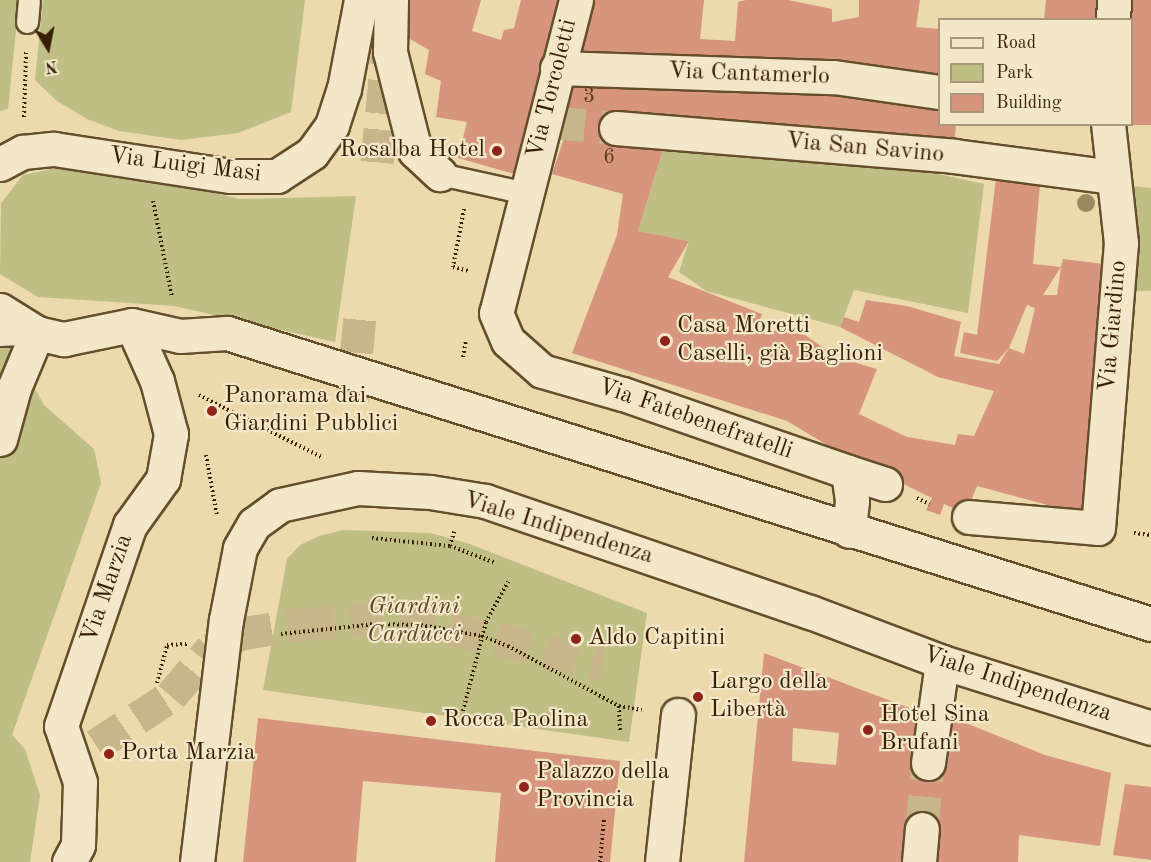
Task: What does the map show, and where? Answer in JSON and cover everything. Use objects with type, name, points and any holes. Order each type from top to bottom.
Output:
[{"type":"street","name":"Via Luigi Masi","points":[[12,158],[54,149],[231,176],[277,176],[312,153],[332,125],[344,89],[361,0]]},
{"type":"street","points":[[391,0],[390,52],[415,151],[455,177]]},
{"type":"street","name":"Via Torcoletti","points":[[542,370],[507,342],[496,313],[528,186],[548,122],[557,68],[576,0]]},
{"type":"street","points":[[1113,18],[1114,0]]},
{"type":"street","name":"Via Cantamerlo","points":[[557,68],[834,77],[938,92]]},
{"type":"street","name":"Via Giardino","points":[[969,517],[1098,528],[1121,243],[1108,126]]},
{"type":"street","name":"Via San Savino","points":[[616,128],[954,156],[1113,177]]},
{"type":"street","points":[[0,310],[37,333],[64,339],[132,325],[180,336],[226,333],[849,531],[1151,624]]},
{"type":"street","name":"Via Marzia","points":[[69,862],[78,845],[80,782],[61,726],[130,525],[163,480],[171,434],[157,381],[132,325]]},
{"type":"street","points":[[0,439],[14,388],[37,333]]},
{"type":"street","name":"Via Fatebenefratelli","points":[[542,370],[623,394],[885,484]]},
{"type":"street","points":[[848,471],[852,501],[849,531]]},
{"type":"street","name":"Viale Indipendenza","points":[[197,862],[226,620],[240,548],[254,524],[280,505],[358,488],[430,492],[485,501],[810,612],[942,663],[1151,728]]},
{"type":"street","points":[[928,764],[942,663]]},
{"type":"street","points":[[662,862],[678,715]]},
{"type":"street","points":[[919,862],[922,829]]},
{"type":"lane","points":[[27,22],[29,0]]},
{"type":"lane","points":[[455,177],[528,186]]},
{"type":"lane","points":[[0,335],[37,333]]},
{"type":"path","points":[[12,158],[27,22]]},
{"type":"path","points":[[455,177],[453,267],[481,274]]},
{"type":"path","points":[[153,198],[174,306]]},
{"type":"path","points":[[197,404],[195,393],[323,458]]},
{"type":"path","points":[[206,452],[218,522]]},
{"type":"path","points":[[450,546],[454,530]]},
{"type":"path","points":[[372,538],[450,546],[496,563]]},
{"type":"path","points":[[463,711],[482,636],[508,582]]},
{"type":"path","points":[[281,634],[375,624],[421,625],[482,636],[518,650],[619,706],[620,732]]},
{"type":"path","points":[[157,683],[168,645],[195,644]]},
{"type":"path","points":[[600,862],[604,819]]},
{"type":"green space","points":[[0,0],[19,0],[8,109],[0,111]]},
{"type":"green space","points":[[43,0],[305,0],[291,112],[238,133],[181,140],[119,131],[87,119],[57,101],[35,80]]},
{"type":"green space","points":[[665,143],[869,159],[984,184],[968,313],[854,290],[840,327],[706,291],[679,272],[689,241],[638,231]]},
{"type":"green space","points":[[71,165],[148,177],[240,199],[356,196],[335,342],[174,306],[38,297],[0,274],[1,203],[23,175]]},
{"type":"green space","points":[[1130,186],[1151,188],[1151,291],[1133,291]]},
{"type":"green space","points":[[0,327],[44,405],[94,449],[101,483],[12,735],[25,749],[40,795],[30,862],[0,862]]},
{"type":"green space","name":"Giardini Carducci","points":[[343,530],[430,533],[467,543],[647,613],[629,742],[263,690],[287,559],[300,545],[319,536]]},
{"type":"building","points":[[398,0],[481,0],[472,31],[501,40],[504,30],[514,28],[521,0],[571,0],[521,176],[458,158],[467,122],[436,117],[441,81],[425,74],[429,50],[408,38]]},
{"type":"building","points":[[582,0],[704,0],[700,39],[735,41],[738,2],[746,0],[788,0],[832,9],[832,22],[859,17],[859,0],[920,0],[916,27],[938,29],[938,87],[564,59]]},
{"type":"building","points":[[1046,0],[1099,0],[1097,18],[1044,18]]},
{"type":"building","points":[[1121,0],[1151,0],[1151,125],[1133,125],[1133,18],[1120,18]]},
{"type":"building","points":[[564,74],[938,99],[938,126],[956,126],[954,146],[665,143],[638,231],[689,241],[668,277],[762,314],[757,328],[805,335],[836,357],[877,369],[859,414],[907,437],[955,445],[958,434],[974,436],[994,391],[938,377],[840,327],[844,317],[859,322],[866,300],[907,306],[961,322],[954,356],[999,364],[1009,348],[997,361],[960,353],[964,332],[977,335],[997,170],[1041,173],[1033,264],[1061,267],[1063,259],[1112,265],[1092,517],[977,486],[966,514],[944,504],[940,515],[926,510],[932,498],[842,454],[787,421],[572,353],[617,235],[623,194],[552,174],[567,129],[552,122]],"holes":[[[1061,267],[1057,295],[1043,295]],[[1027,305],[1035,308],[1024,354],[1009,348]]]},
{"type":"building","points":[[764,653],[920,712],[946,715],[1045,755],[1111,773],[1100,846],[1019,835],[1018,862],[744,862]],"holes":[[[793,728],[839,733],[836,765],[792,761]]]},
{"type":"building","name":"Palazzo della Provincia","points":[[258,718],[620,761],[610,862],[495,862],[501,793],[363,781],[356,862],[243,862]]},
{"type":"building","points":[[1125,784],[1151,787],[1151,860],[1113,855]]},
{"type":"tunnel","points":[[377,162],[388,48]]},
{"type":"tunnel","points":[[552,122],[616,128]]},
{"type":"tunnel","points":[[352,401],[361,305]]},
{"type":"tunnel","points":[[96,745],[171,696],[211,649],[239,634],[301,624],[401,617],[603,664]]},
{"type":"tunnel","points":[[922,829],[928,763]]},
{"type":"place","name":"Rosalba Hotel","points":[[497,151]]},
{"type":"place","name":"Casa Moretti Caselli, già Baglioni","points":[[665,341]]},
{"type":"place","name":"Panorama dai Giardini Pubblici","points":[[212,411]]},
{"type":"place","name":"Aldo Capitini","points":[[576,639]]},
{"type":"place","name":"Largo della Libertà","points":[[698,697]]},
{"type":"place","name":"Rocca Paolina","points":[[431,721]]},
{"type":"place","name":"Hotel Sina Brufani","points":[[868,730]]},
{"type":"place","name":"Porta Marzia","points":[[109,754]]},
{"type":"place","name":"Palazzo della Provincia","points":[[524,787]]}]
